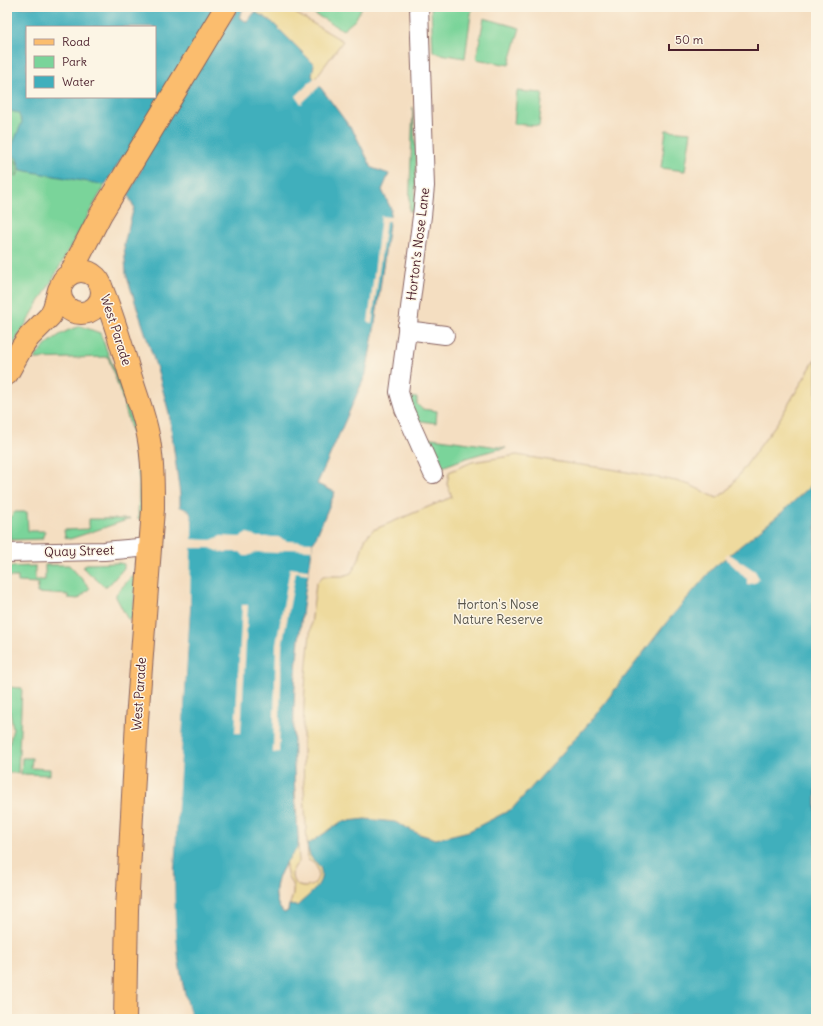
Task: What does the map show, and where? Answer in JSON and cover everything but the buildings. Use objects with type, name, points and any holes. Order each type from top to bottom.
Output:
[{"type":"main road","points":[[10,369],[29,337],[50,316],[64,282],[101,214],[222,13]]},
{"type":"main road","name":"West Parade","points":[[101,214],[92,257],[101,286],[114,318],[129,372],[140,402],[148,436],[153,475],[153,509],[137,720],[127,910],[125,1019]]},
{"type":"main road","points":[[10,369],[33,341],[46,330],[72,317],[89,312],[98,305],[101,300],[101,286],[96,277],[90,273],[76,271],[64,282],[60,297],[68,310],[74,313],[82,314]]},
{"type":"main road","name":"West Parade","points":[[82,314],[95,318],[105,326],[129,372]]},
{"type":"street","name":"Horton's Nose Lane","points":[[419,7],[425,186],[399,392],[404,409],[433,474]]},
{"type":"street","points":[[408,326],[414,331],[445,336]]},
{"type":"street","name":"Quay Street","points":[[7,553],[150,547]]},
{"type":"green space","points":[[302,7],[362,7],[355,20],[343,30]]},
{"type":"green space","points":[[431,7],[472,7],[465,58],[440,54],[433,51]]},
{"type":"green space","points":[[484,18],[520,28],[509,65],[476,59]]},
{"type":"green space","points":[[517,91],[543,93],[539,126],[514,124]]},
{"type":"green space","points":[[26,98],[29,98],[123,156],[105,185],[50,284],[7,355],[7,110],[10,110]]},
{"type":"green space","points":[[413,107],[416,159],[415,211],[409,211]]},
{"type":"green space","points":[[666,130],[691,132],[685,171],[661,168]]},
{"type":"green space","points":[[7,155],[15,160],[20,168],[17,176],[7,174]]},
{"type":"green space","points":[[81,326],[100,333],[125,397],[135,432],[132,433],[122,397],[108,357],[34,359],[54,338]]},
{"type":"green space","points":[[403,396],[417,398],[417,404],[422,409],[437,411],[436,423],[414,420]]},
{"type":"green space","points":[[426,437],[506,448],[473,456],[440,468]]},
{"type":"green space","points":[[138,445],[142,483],[142,519],[138,519],[139,482],[134,446]]},
{"type":"green space","points":[[15,512],[27,512],[28,531],[45,531],[42,539],[10,540],[9,518]]},
{"type":"green space","points":[[89,519],[130,519],[73,538],[69,539],[65,537],[64,530],[89,529]]},
{"type":"green space","points":[[86,564],[124,564],[124,568],[108,586],[104,586],[83,568]]},
{"type":"green space","points":[[45,565],[69,565],[90,588],[78,599],[68,598],[68,595],[37,593],[38,583],[18,582],[18,577],[7,577],[7,567],[35,566],[35,580],[45,580]]},
{"type":"green space","points":[[132,576],[135,576],[136,578],[133,618],[129,620],[116,597],[116,594]]},
{"type":"green space","points":[[7,687],[22,688],[18,773],[7,773],[7,748],[13,728],[10,712],[7,707]]},
{"type":"green space","points":[[22,758],[32,758],[31,768],[50,769],[50,775],[21,774]]},
{"type":"sand","points":[[260,7],[269,7],[279,10],[281,7],[285,7],[343,41],[314,80],[271,21],[255,12]]},
{"type":"sand","points":[[816,358],[816,1019],[260,1019],[258,835],[295,787],[299,862],[292,872],[292,877],[297,885],[301,887],[313,885],[318,878],[317,868],[308,860],[303,744],[306,674],[316,584],[323,576],[343,576],[351,573],[359,559],[365,540],[373,530],[452,497],[447,484],[449,472],[472,462],[517,455],[611,469],[676,481],[690,485],[717,498],[728,490],[779,420]],"holes":[[[286,863],[288,877],[293,887],[293,892],[288,911],[284,913],[277,902],[276,888],[282,869]]]},
{"type":"water","points":[[7,7],[214,7],[228,24],[239,7],[244,7],[239,17],[247,22],[255,12],[271,21],[314,64],[312,76],[355,134],[372,168],[389,174],[382,190],[391,209],[375,324],[366,374],[317,484],[335,492],[314,542],[312,542],[300,627],[295,681],[294,720],[295,803],[298,845],[282,869],[277,882],[277,901],[284,913],[288,911],[289,905],[297,906],[311,894],[321,879],[320,867],[311,857],[307,845],[341,822],[365,819],[395,822],[419,834],[436,839],[469,831],[512,809],[590,722],[666,623],[713,568],[780,514],[816,481],[816,1019],[192,1019],[184,991],[179,963],[174,908],[174,880],[190,610],[189,573],[192,520],[189,511],[180,507],[180,495],[169,413],[158,372],[126,274],[124,244],[134,207],[128,195],[142,168],[123,156],[105,185],[21,170],[17,159],[10,151],[22,122],[18,113],[7,110]]},
{"type":"pier","points":[[315,77],[321,85],[301,104],[296,96]]},
{"type":"pier","points":[[381,216],[391,217],[391,221],[386,221],[372,324],[368,323]]},
{"type":"pier","points":[[180,507],[189,511],[192,520],[192,539],[211,540],[221,536],[240,537],[247,533],[257,537],[278,537],[287,541],[312,542],[312,550],[287,549],[277,553],[257,552],[248,556],[244,556],[240,552],[220,552],[210,548],[191,548],[190,610],[174,869],[178,960],[182,986],[192,1019],[190,1019],[180,986],[176,960],[173,919],[172,869],[188,610],[187,573],[190,520],[187,513],[180,509]]},
{"type":"pier","points":[[728,553],[755,571],[759,578],[757,582],[747,585],[747,579],[724,557]]},
{"type":"pier","points":[[290,568],[308,570],[308,574],[296,572],[282,647],[279,752],[273,753],[276,645]]},
{"type":"pier","points":[[242,605],[248,605],[241,733],[235,733]]},
{"type":"park label","name":"Horton's Nose Nature Reserve","points":[[498,612]]}]
